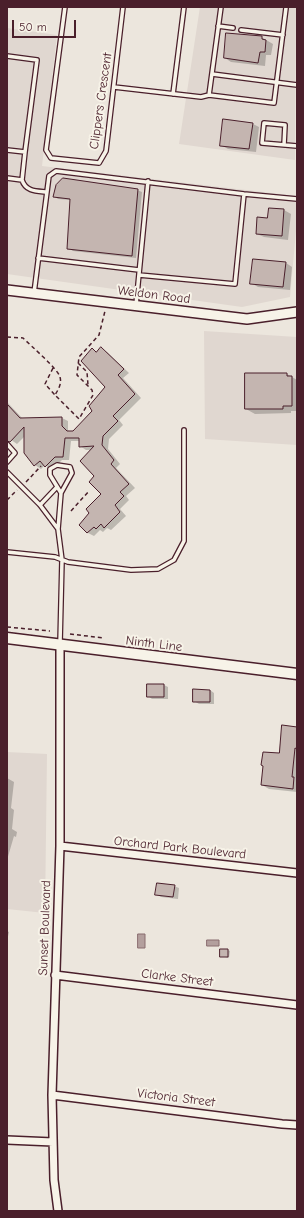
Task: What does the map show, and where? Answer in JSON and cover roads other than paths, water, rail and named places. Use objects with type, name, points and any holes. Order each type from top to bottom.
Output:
[{"type":"main road","name":"Ninth Line","points":[[7,638],[297,674]]},
{"type":"street","name":"Weldon Road","points":[[7,290],[246,319],[297,312]]},
{"type":"street","name":"Sunset Boulevard","points":[[58,1211],[54,1180],[52,1095],[60,846],[60,645]]},
{"type":"street","name":"Orchard Park Boulevard","points":[[60,846],[297,873]]},
{"type":"street","name":"Clarke Street","points":[[55,975],[297,1005]]},
{"type":"street","name":"Victoria Street","points":[[52,1095],[297,1125]]},
{"type":"street","points":[[7,1140],[53,1142]]},
{"type":"lane","name":"Clippers Crescent","points":[[65,7],[46,150],[51,158],[99,163],[106,151],[123,7]]},
{"type":"lane","points":[[173,94],[184,7]]},
{"type":"lane","points":[[209,95],[221,7]]},
{"type":"lane","points":[[114,86],[201,97],[209,95],[274,103],[286,8]]},
{"type":"lane","points":[[218,26],[233,28]]},
{"type":"lane","points":[[241,30],[283,35]]},
{"type":"lane","points":[[7,56],[37,60],[22,180],[25,186],[29,189],[47,192]]},
{"type":"lane","points":[[212,74],[297,85]]},
{"type":"lane","points":[[284,145],[285,125],[264,123],[262,143],[284,145],[297,146]]},
{"type":"lane","points":[[7,150],[25,152]]},
{"type":"lane","points":[[34,294],[49,176],[56,170],[244,194],[297,199]]},
{"type":"lane","points":[[7,178],[22,180]]},
{"type":"lane","points":[[136,306],[148,181]]},
{"type":"lane","points":[[139,275],[235,284],[244,194]]},
{"type":"lane","points":[[38,258],[140,270]]},
{"type":"lane","points":[[7,552],[55,557],[68,562],[131,570],[158,569],[174,560],[184,541],[184,430]]},
{"type":"lane","points":[[7,444],[15,453],[7,462]]},
{"type":"lane","points":[[60,645],[62,560],[58,529],[61,493],[72,473],[70,467],[57,465],[50,469],[50,475],[61,493]]},
{"type":"lane","points":[[7,472],[40,505],[58,529]]},
{"type":"lane","points":[[40,505],[57,487]]}]
